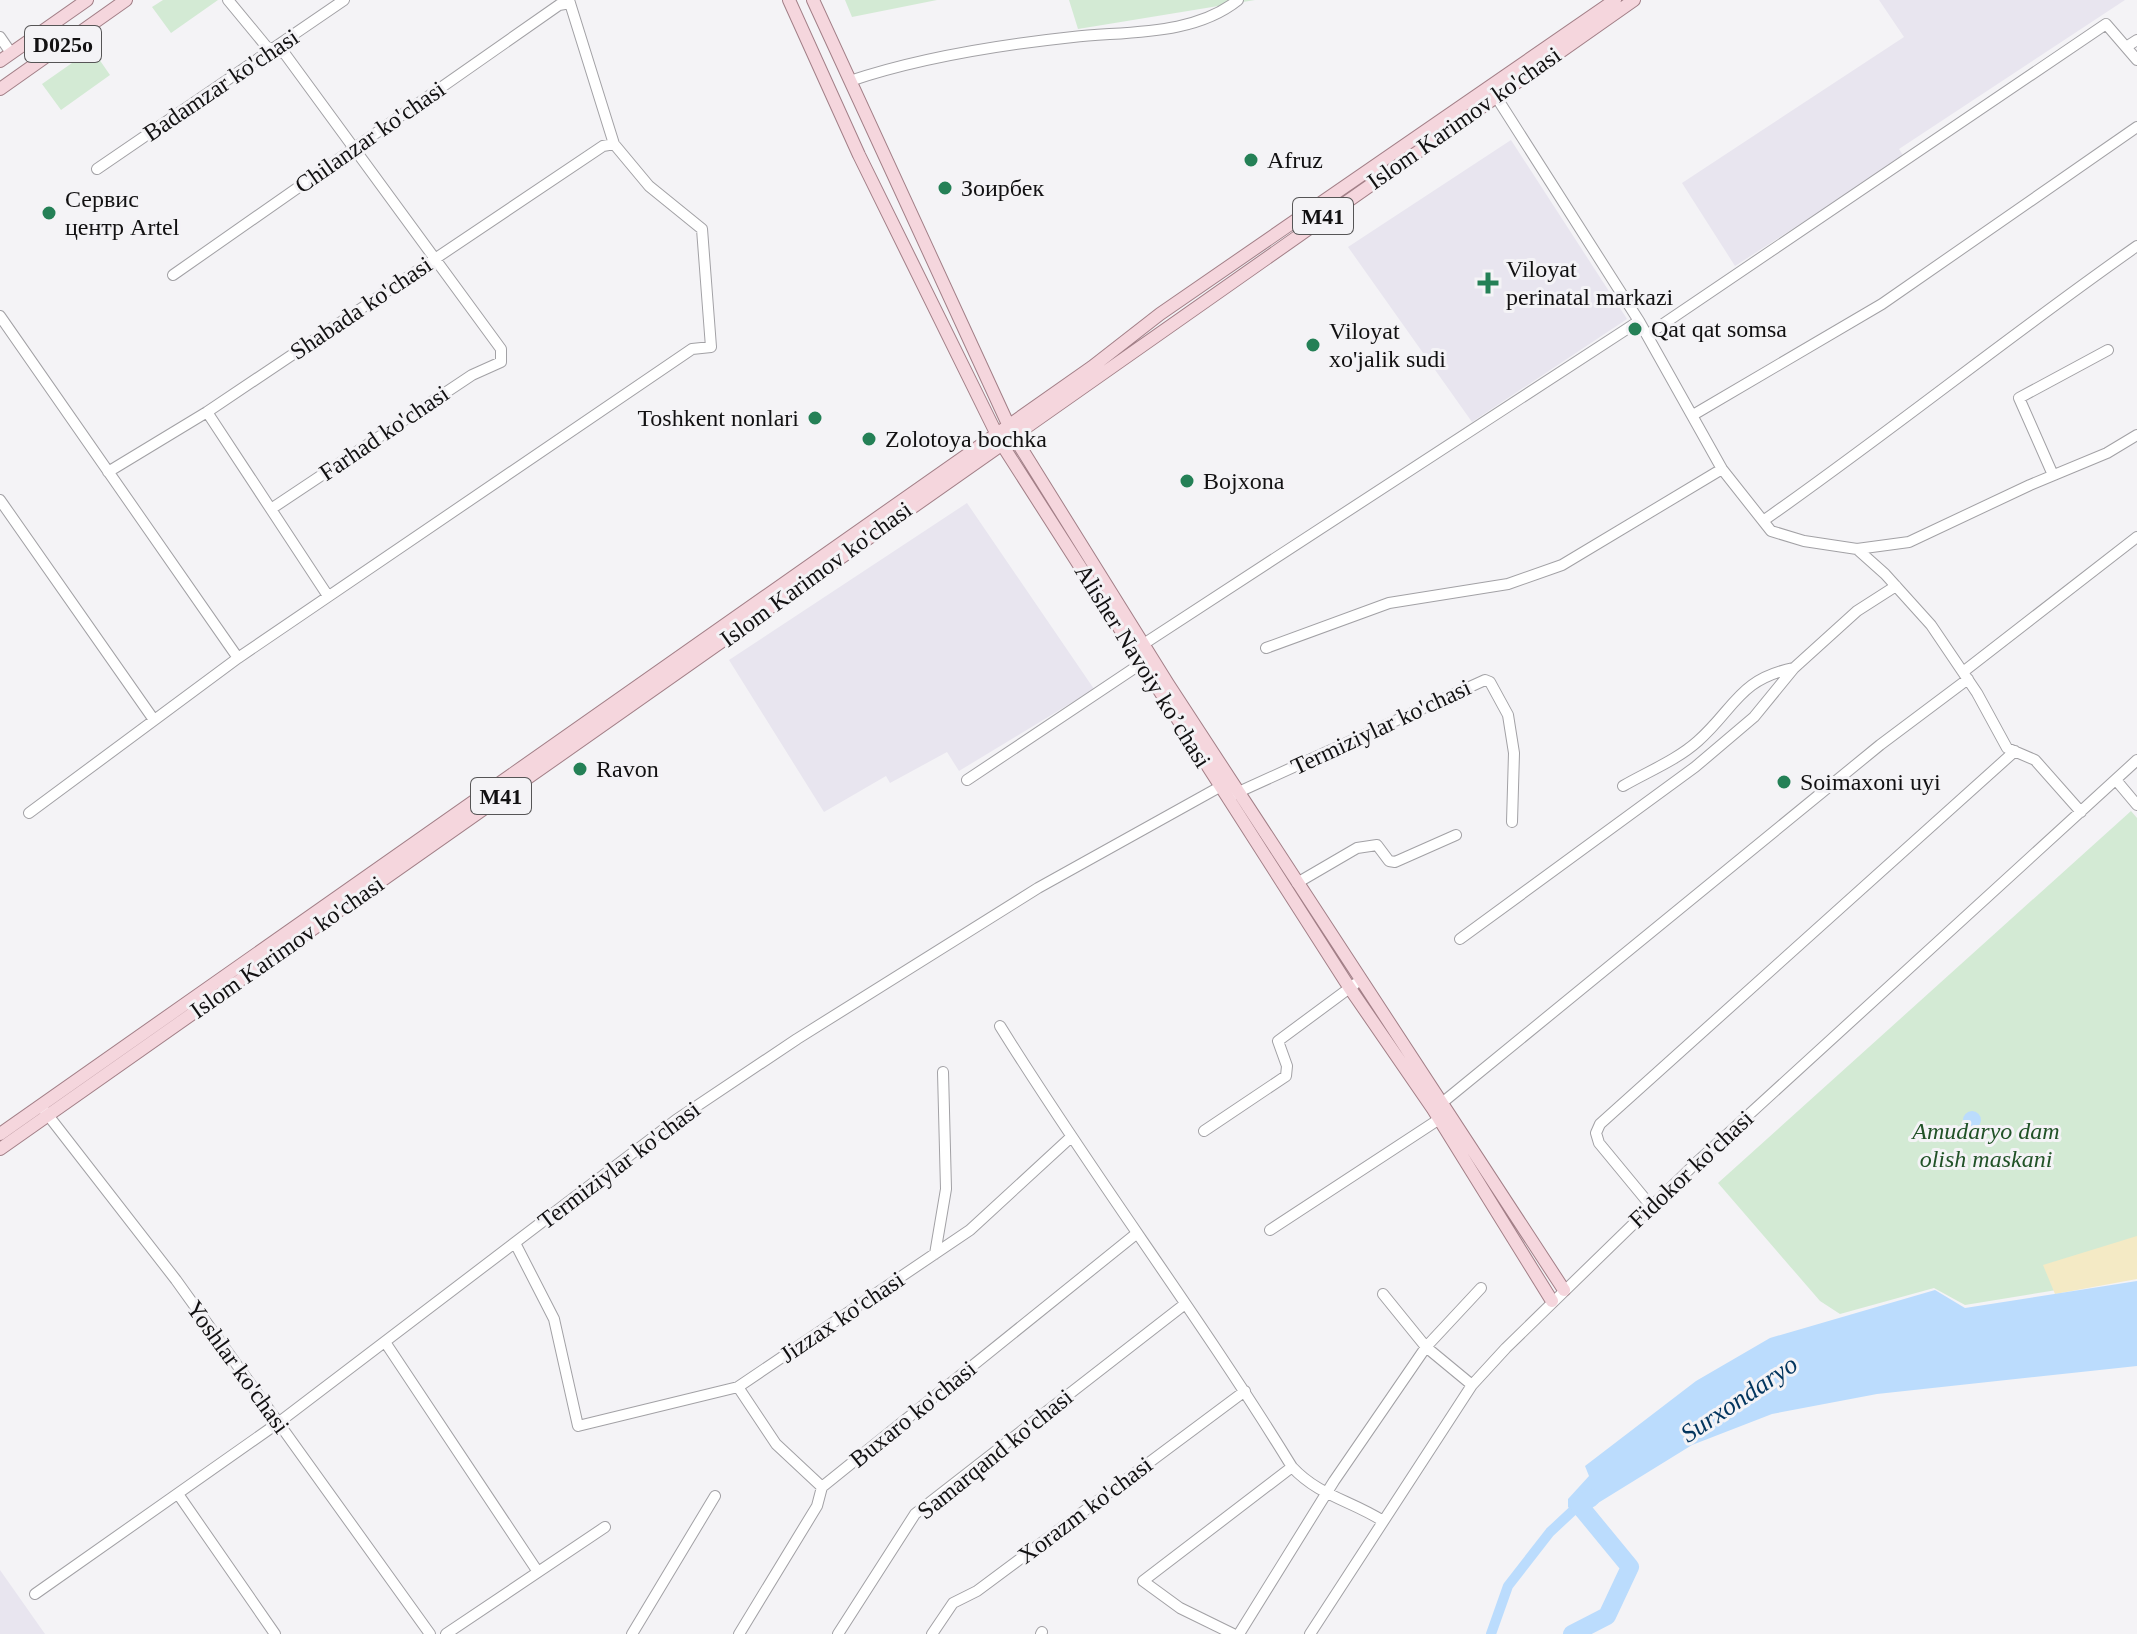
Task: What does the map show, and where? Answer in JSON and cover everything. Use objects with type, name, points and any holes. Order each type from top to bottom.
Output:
[{"type":"main road","name":"D025o","points":[[0,61],[87,0]]},
{"type":"main road","name":"D025o","points":[[0,89],[126,0]]},
{"type":"main road","name":"Alisher Navoiy ko’chasi","points":[[789,0],[998,438],[1139,647],[1355,984],[1564,1290]]},
{"type":"main road","name":"Alisher Navoiy ko’chasi","points":[[813,0],[1011,429],[1139,647],[1142,663],[1297,883],[1355,984]]},
{"type":"main road","name":"Islom Karimov ko'chasi","points":[[1011,429],[1615,0]]},
{"type":"main road","name":"Islom Karimov ko'chasi","points":[[0,1149],[44,1110],[998,438],[1634,0]]},
{"type":"main road","points":[[822,73],[842,64]]},
{"type":"main road","name":"Islom Karimov ko'chasi","points":[[0,1134],[44,1110]]},
{"type":"main road","name":"Alisher Navoiy ko’chasi","points":[[1441,1111],[1552,1301]]},
{"type":"street","points":[[228,0],[266,46],[285,54],[436,258]]},
{"type":"street","name":"Badamzar ko'chasi","points":[[97,169],[344,0]]},
{"type":"street","points":[[850,81],[922,60],[1071,37],[1175,27],[1221,13],[1238,0]]},
{"type":"street","points":[[29,813],[238,658],[328,596],[692,349],[711,347],[702,229],[649,186],[614,144],[569,1]]},
{"type":"street","name":"Chilanzar ko'chasi","points":[[173,275],[559,5],[569,1]]},
{"type":"street","points":[[1647,335],[2106,24],[2137,60]]},
{"type":"street","points":[[0,37],[11,53]]},
{"type":"street","points":[[2126,47],[2137,40]]},
{"type":"street","points":[[1495,95],[1639,321],[1722,469],[1771,531],[1804,541],[1857,549],[1909,542],[2107,453],[2137,435]]},
{"type":"street","points":[[1693,415],[1882,304],[2137,127]]},
{"type":"street","name":"Shabada ko'chasi","points":[[108,472],[207,412],[603,146],[614,144]]},
{"type":"street","points":[[1763,521],[1869,446],[2009,336],[2137,246]]},
{"type":"street","name":"Farhad ko'chasi","points":[[271,509],[472,375],[501,362],[501,349],[436,258]]},
{"type":"street","points":[[0,316],[238,658]]},
{"type":"street","points":[[1139,647],[1639,321]]},
{"type":"street","points":[[2053,475],[2019,398],[2108,350]]},
{"type":"street","points":[[207,412],[328,596]]},
{"type":"street","points":[[1266,648],[1389,603],[1508,584],[1562,565],[1722,469]]},
{"type":"street","points":[[0,500],[154,720]]},
{"type":"street","points":[[1270,1230],[1441,1111],[1880,745],[2134,544]]},
{"type":"street","points":[[1857,549],[1931,625],[2007,748],[2035,760],[2081,812]]},
{"type":"street","points":[[1460,939],[1695,767],[1754,717],[1794,668],[1857,611],[1896,586]]},
{"type":"street","points":[[967,780],[1142,663]]},
{"type":"street","points":[[1623,786],[1697,741],[1743,691],[1766,673],[1794,668]]},
{"type":"street","name":"Termiziylar ko'chasi","points":[[35,1594],[278,1423],[676,1120],[797,1039],[1038,888],[1229,789],[1485,680],[1490,682],[1508,715],[1514,753],[1512,822]]},
{"type":"street","points":[[1651,1206],[1599,1143],[1596,1133],[1600,1124],[2015,751]]},
{"type":"street","name":"Fidokor ko'chasi","points":[[1310,1634],[1472,1385],[1552,1301],[1651,1206],[1869,1002],[2137,760]]},
{"type":"street","points":[[2116,780],[2137,805]]},
{"type":"street","points":[[1297,883],[1357,848],[1377,845],[1389,861],[1395,862],[1456,835]]},
{"type":"street","points":[[1204,1131],[1286,1076],[1287,1066],[1278,1041],[1355,984]]},
{"type":"street","points":[[1000,1026],[1070,1138],[1245,1391],[1292,1467],[1308,1485],[1359,1506],[1383,1521]]},
{"type":"street","points":[[935,1254],[946,1189],[943,1072]]},
{"type":"street","name":"Yoshlar ko'chasi","points":[[44,1110],[176,1280],[430,1634]]},
{"type":"street","name":"Jizzax ko'chasi","points":[[515,1243],[554,1319],[578,1426],[738,1387],[970,1230],[1070,1138]]},
{"type":"street","name":"Buxaro ko'chasi","points":[[739,1634],[817,1506],[822,1487],[1136,1234]]},
{"type":"street","points":[[1239,1634],[1327,1493],[1426,1347],[1481,1288]]},
{"type":"street","points":[[1383,1294],[1426,1347],[1472,1385]]},
{"type":"street","name":"Samarqand ko'chasi","points":[[838,1634],[915,1514],[1185,1304]]},
{"type":"street","points":[[385,1342],[538,1572]]},
{"type":"street","points":[[738,1387],[776,1444],[822,1487]]},
{"type":"street","name":"Xorazm ko'chasi","points":[[932,1634],[953,1603],[977,1591],[1245,1391]]},
{"type":"street","points":[[1233,1634],[1180,1608],[1143,1581],[1292,1467]]},
{"type":"street","points":[[178,1494],[275,1634]]},
{"type":"street","points":[[632,1634],[715,1496]]},
{"type":"street","points":[[446,1634],[605,1527]]},
{"type":"shaded area","points":[[1879,0],[2125,0],[1899,149],[1904,157],[1735,266],[1682,183],[1904,37]]},
{"type":"shaded area","name":"Viloyat perinatal markazi","points":[[1511,140],[1627,319],[1472,422],[1348,247]]},
{"type":"shaded area","points":[[967,503],[1094,689],[959,771],[947,752],[890,783],[886,776],[824,812],[729,660]]},
{"type":"shaded area","points":[[0,1570],[45,1634],[0,1634]]},
{"type":"green space","points":[[163,0],[218,0],[171,33],[152,7]]},
{"type":"green space","points":[[845,0],[937,0],[852,17]]},
{"type":"green space","points":[[1069,0],[1255,0],[1078,29]]},
{"type":"green space","points":[[92,49],[110,75],[61,110],[42,84]]},
{"type":"green space","name":"Amudaryo dam olish maskani","points":[[2131,811],[2137,818],[2137,1277],[1965,1305],[1934,1288],[1840,1314],[1820,1301],[1718,1183]]},
{"type":"sand","points":[[2137,1236],[2137,1279],[2055,1294],[2043,1265]]},
{"type":"water","points":[[1968,1111],[1976,1111],[1981,1120],[1979,1127],[1968,1129],[1963,1124],[1963,1116]]},
{"type":"water","points":[[2137,1281],[2137,1366],[1877,1394],[1772,1414],[1692,1445],[1577,1516],[1568,1507],[1568,1499],[1589,1476],[1585,1466],[1696,1381],[1770,1338],[1935,1290],[1965,1308]]},
{"type":"waterway","name":"Surxondaryo","points":[[1572,1634],[1607,1616],[1630,1567],[1579,1505],[1591,1498]]},
{"type":"waterway","points":[[1491,1634],[1508,1586],[1550,1532],[1579,1505]]},
{"type":"place","name":"Afruz","points":[[1251,160]]},
{"type":"place","name":"Зоирбек","points":[[945,188]]},
{"type":"place","name":"Сервис центр Artel","points":[[49,213]]},
{"type":"place","name":"Viloyat perinatal markazi","points":[[1488,283]]},
{"type":"place","name":"Qat qat somsa","points":[[1635,329]]},
{"type":"place","name":"Viloyat xo'jalik sudi","points":[[1313,345]]},
{"type":"place","name":"Toshkent nonlari","points":[[815,418]]},
{"type":"place","name":"Zolotoya bochka","points":[[869,439]]},
{"type":"place","name":"Bojxona","points":[[1187,481]]},
{"type":"place","name":"Ravon","points":[[580,769]]},
{"type":"place","name":"Soimaxoni uyi","points":[[1784,782]]}]
